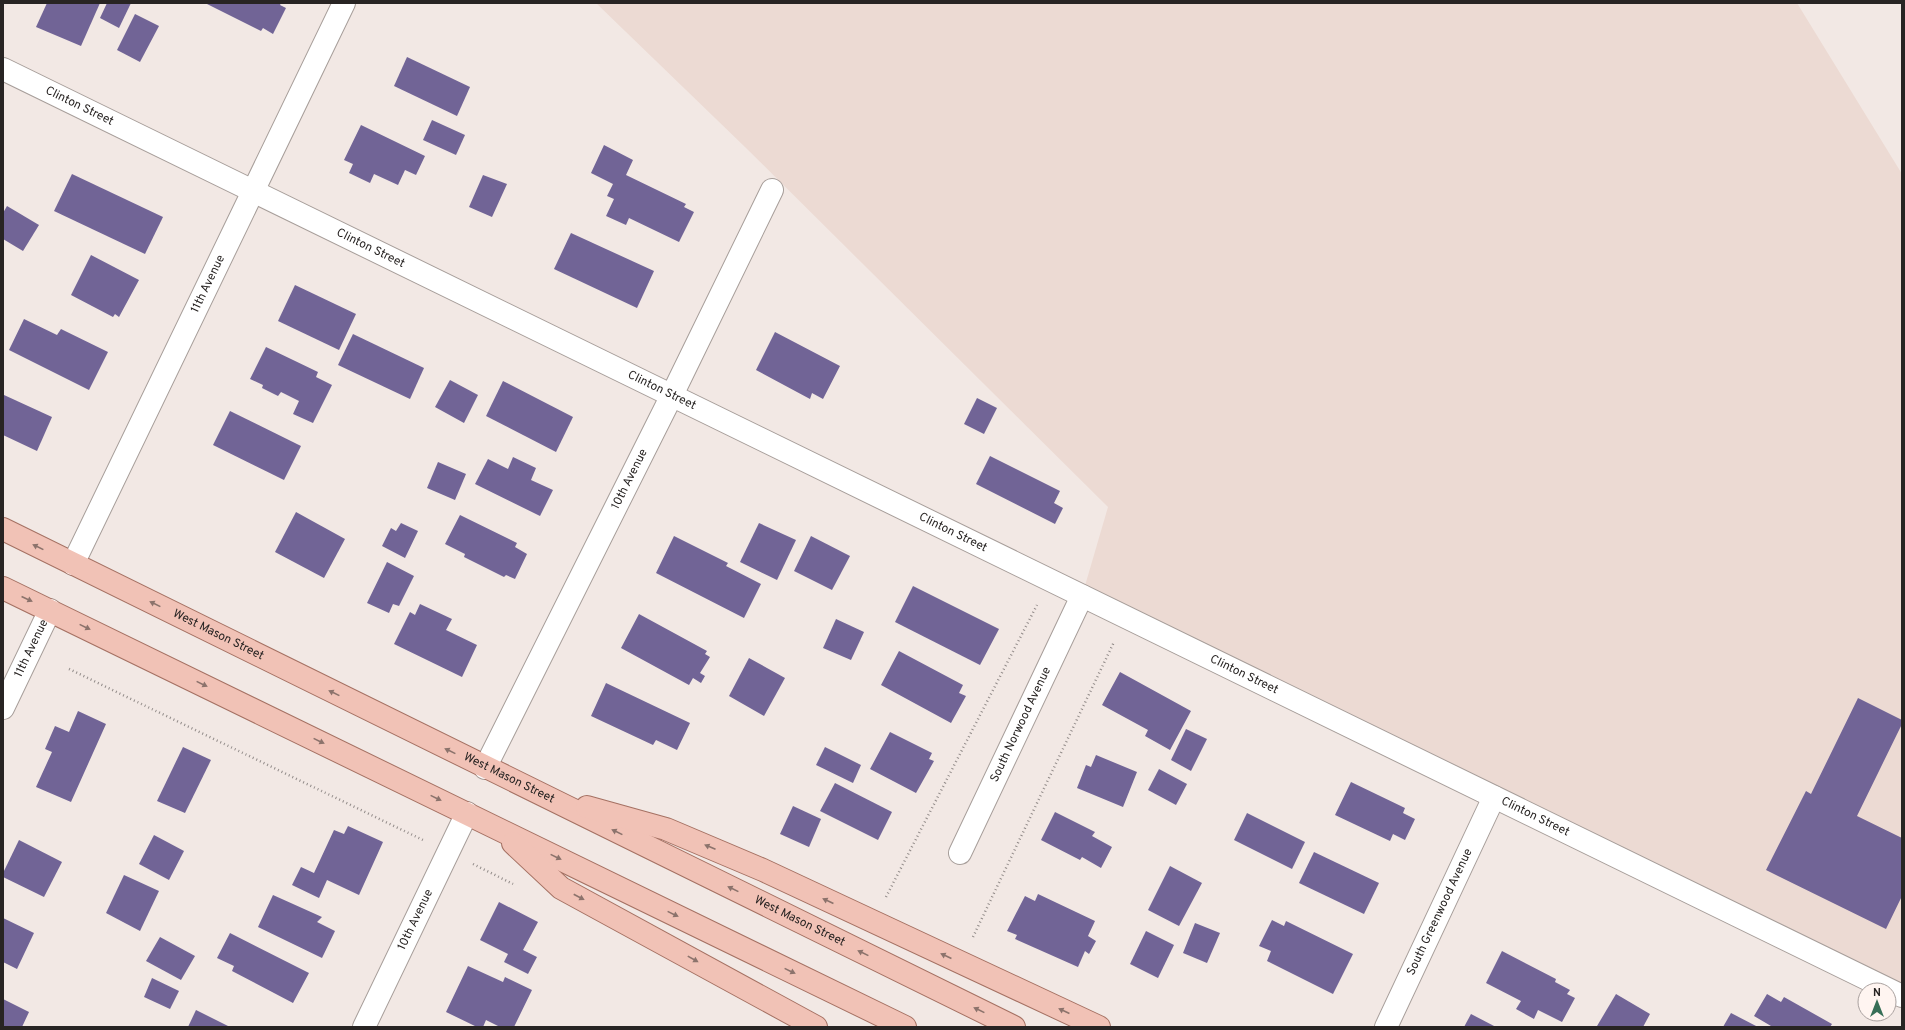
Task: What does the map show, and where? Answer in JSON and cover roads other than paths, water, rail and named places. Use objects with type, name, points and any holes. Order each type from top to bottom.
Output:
[{"type":"main road","name":"West Mason Street","points":[[3,529],[485,768],[1014,1027]]},
{"type":"main road","points":[[3,588],[905,1027]]},
{"type":"main road","points":[[536,792],[666,828],[763,870],[1099,1027]]},
{"type":"main road","points":[[496,827],[561,888],[816,1027]]},
{"type":"street","name":"11th Avenue","points":[[73,564],[344,3]]},
{"type":"street","name":"Clinton Street","points":[[3,69],[1902,996]]},
{"type":"street","name":"10th Avenue","points":[[485,768],[672,395],[772,190]]},
{"type":"street","name":"South Norwood Avenue","points":[[960,853],[1082,596]]},
{"type":"street","name":"11th Avenue","points":[[3,708],[50,610]]},
{"type":"street","name":"South Greenwood Avenue","points":[[1386,1027],[1494,797]]},
{"type":"street","name":"10th Avenue","points":[[364,1027],[467,813]]}]
